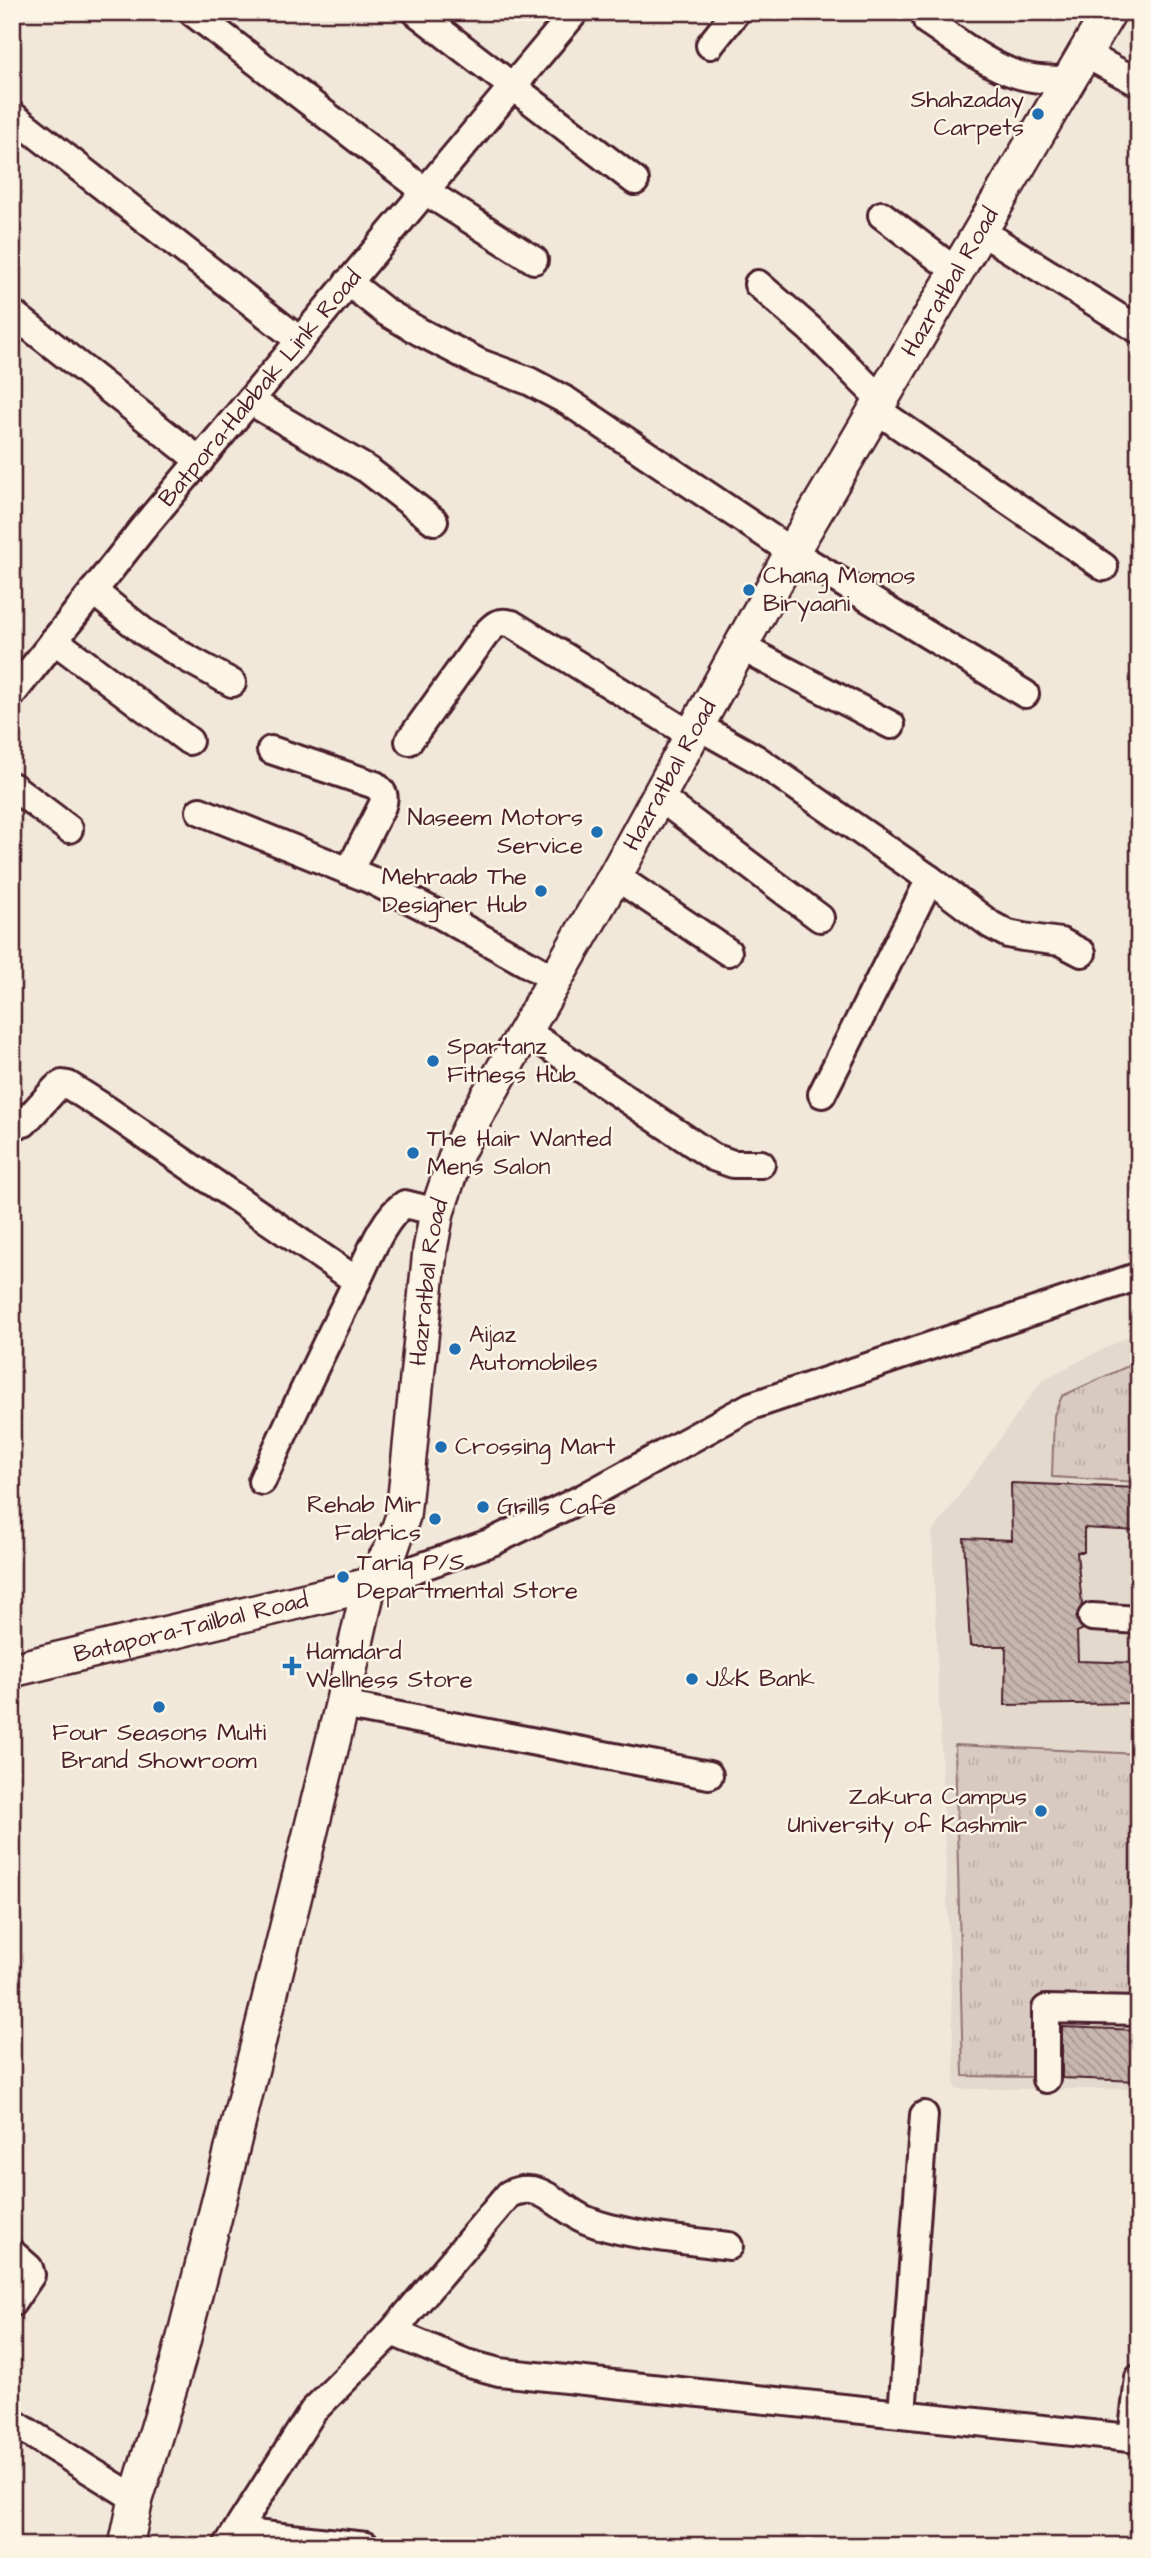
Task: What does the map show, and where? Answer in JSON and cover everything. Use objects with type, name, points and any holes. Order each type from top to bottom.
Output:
[{"type":"main road","name":"Hazratbal Road","points":[[126,2546],[136,2500],[181,2348],[342,1705],[369,1585],[391,1550],[403,1516],[426,1284],[437,1212],[457,1153],[524,1031],[615,876],[792,552],[1109,12]]},
{"type":"main road","name":"Batapora-Tailbal Road","points":[[16,1662],[369,1585]]},
{"type":"street","points":[[192,12],[425,191],[534,260]]},
{"type":"street","points":[[416,12],[635,181]]},
{"type":"street","name":"Batpora-Habbak Link Road","points":[[12,694],[299,340],[575,12]]},
{"type":"street","points":[[710,45],[736,12]]},
{"type":"street","points":[[927,20],[979,56],[1017,75],[1041,80],[1077,67],[1139,83]]},
{"type":"street","points":[[12,115],[299,340]]},
{"type":"street","points":[[882,215],[958,273]]},
{"type":"street","points":[[982,232],[1139,330]]},
{"type":"street","points":[[348,282],[386,312],[420,332],[480,363],[529,381],[567,401],[792,552],[1025,694]]},
{"type":"street","points":[[758,284],[810,329],[880,406],[1104,567]]},
{"type":"street","points":[[12,313],[200,461]]},
{"type":"street","points":[[250,401],[368,470],[433,521]]},
{"type":"street","points":[[93,591],[144,632],[232,682]]},
{"type":"street","points":[[410,741],[485,635],[495,624],[502,621],[512,624],[694,730],[755,758],[930,879],[991,925],[1008,933],[1061,942],[1082,953]]},
{"type":"street","points":[[54,640],[189,741]]},
{"type":"street","points":[[739,646],[891,725]]},
{"type":"street","points":[[271,750],[374,785],[383,792],[382,806],[348,871]]},
{"type":"street","points":[[12,786],[69,829]]},
{"type":"street","points":[[659,797],[820,918]]},
{"type":"street","points":[[200,811],[348,871],[440,915],[555,979]]},
{"type":"street","points":[[615,876],[728,952]]},
{"type":"street","points":[[822,1094],[930,879]]},
{"type":"street","points":[[524,1031],[713,1157],[733,1164],[761,1164]]},
{"type":"street","points":[[24,1124],[56,1088],[62,1084],[68,1085],[357,1281]]},
{"type":"street","points":[[262,1481],[309,1375],[374,1245],[396,1210],[405,1205],[437,1212]]},
{"type":"street","points":[[369,1585],[492,1542],[583,1498],[751,1406],[1139,1276]]},
{"type":"street","points":[[1092,1617],[1139,1620]]},
{"type":"street","points":[[342,1705],[709,1775]]},
{"type":"street","points":[[1046,2079],[1046,2010],[1139,2011]]},
{"type":"street","points":[[902,2414],[924,2115]]},
{"type":"street","points":[[366,2546],[232,2539],[313,2411],[392,2332],[509,2194],[521,2189],[535,2190],[576,2215],[601,2225],[729,2246]]},
{"type":"street","points":[[12,2253],[29,2268],[31,2275],[12,2304]]},
{"type":"street","points":[[392,2332],[466,2362],[499,2372],[1135,2438],[1139,2378]]},
{"type":"street","points":[[12,2422],[136,2500]]},
{"type":"shaded area","name":"Zakura Campus University of Kashmir","points":[[1139,1331],[1139,2089],[955,2089],[932,1533],[1042,1380]]},
{"type":"green space","points":[[1139,1361],[1139,1482],[1052,1477],[1054,1415],[1062,1396]]},
{"type":"green space","points":[[955,1745],[1139,1754],[1139,2001],[1042,1999],[1034,2077],[963,2076]]},
{"type":"building","points":[[1011,1483],[1139,1488],[1139,1531],[1084,1528],[1084,1552],[1077,1552],[1082,1605],[1076,1617],[1083,1629],[1077,1632],[1078,1661],[1139,1663],[1139,1703],[1005,1705],[1006,1646],[970,1646],[964,1538],[1012,1540]]},
{"type":"building","points":[[1062,2027],[1139,2030],[1139,2081],[1062,2078]]},
{"type":"place","name":"Shahzaday Carpets","points":[[1038,114]]},
{"type":"place","name":"Chang Momos Biryaani","points":[[749,590]]},
{"type":"place","name":"Naseem Motors Service","points":[[597,832]]},
{"type":"place","name":"Mehraab The Designer Hub","points":[[541,891]]},
{"type":"place","name":"Spartanz Fitness Hub","points":[[433,1061]]},
{"type":"place","name":"The Hair Wanted Mens Salon","points":[[413,1153]]},
{"type":"place","name":"Aijaz Automobiles","points":[[455,1349]]},
{"type":"place","name":"Crossing Mart","points":[[441,1447]]},
{"type":"place","name":"Grills Cafe","points":[[483,1507]]},
{"type":"place","name":"Rehab Mir Fabrics","points":[[435,1519]]},
{"type":"place","name":"Tariq P/S Departmental Store","points":[[343,1577]]},
{"type":"place","name":"Hamdard Wellness Store","points":[[292,1666]]},
{"type":"place","name":"J&K Bank","points":[[692,1679]]},
{"type":"place","name":"Four Seasons Multi Brand Showroom","points":[[159,1707]]},
{"type":"place","name":"Zakura Campus University of Kashmir","points":[[1041,1811]]}]
